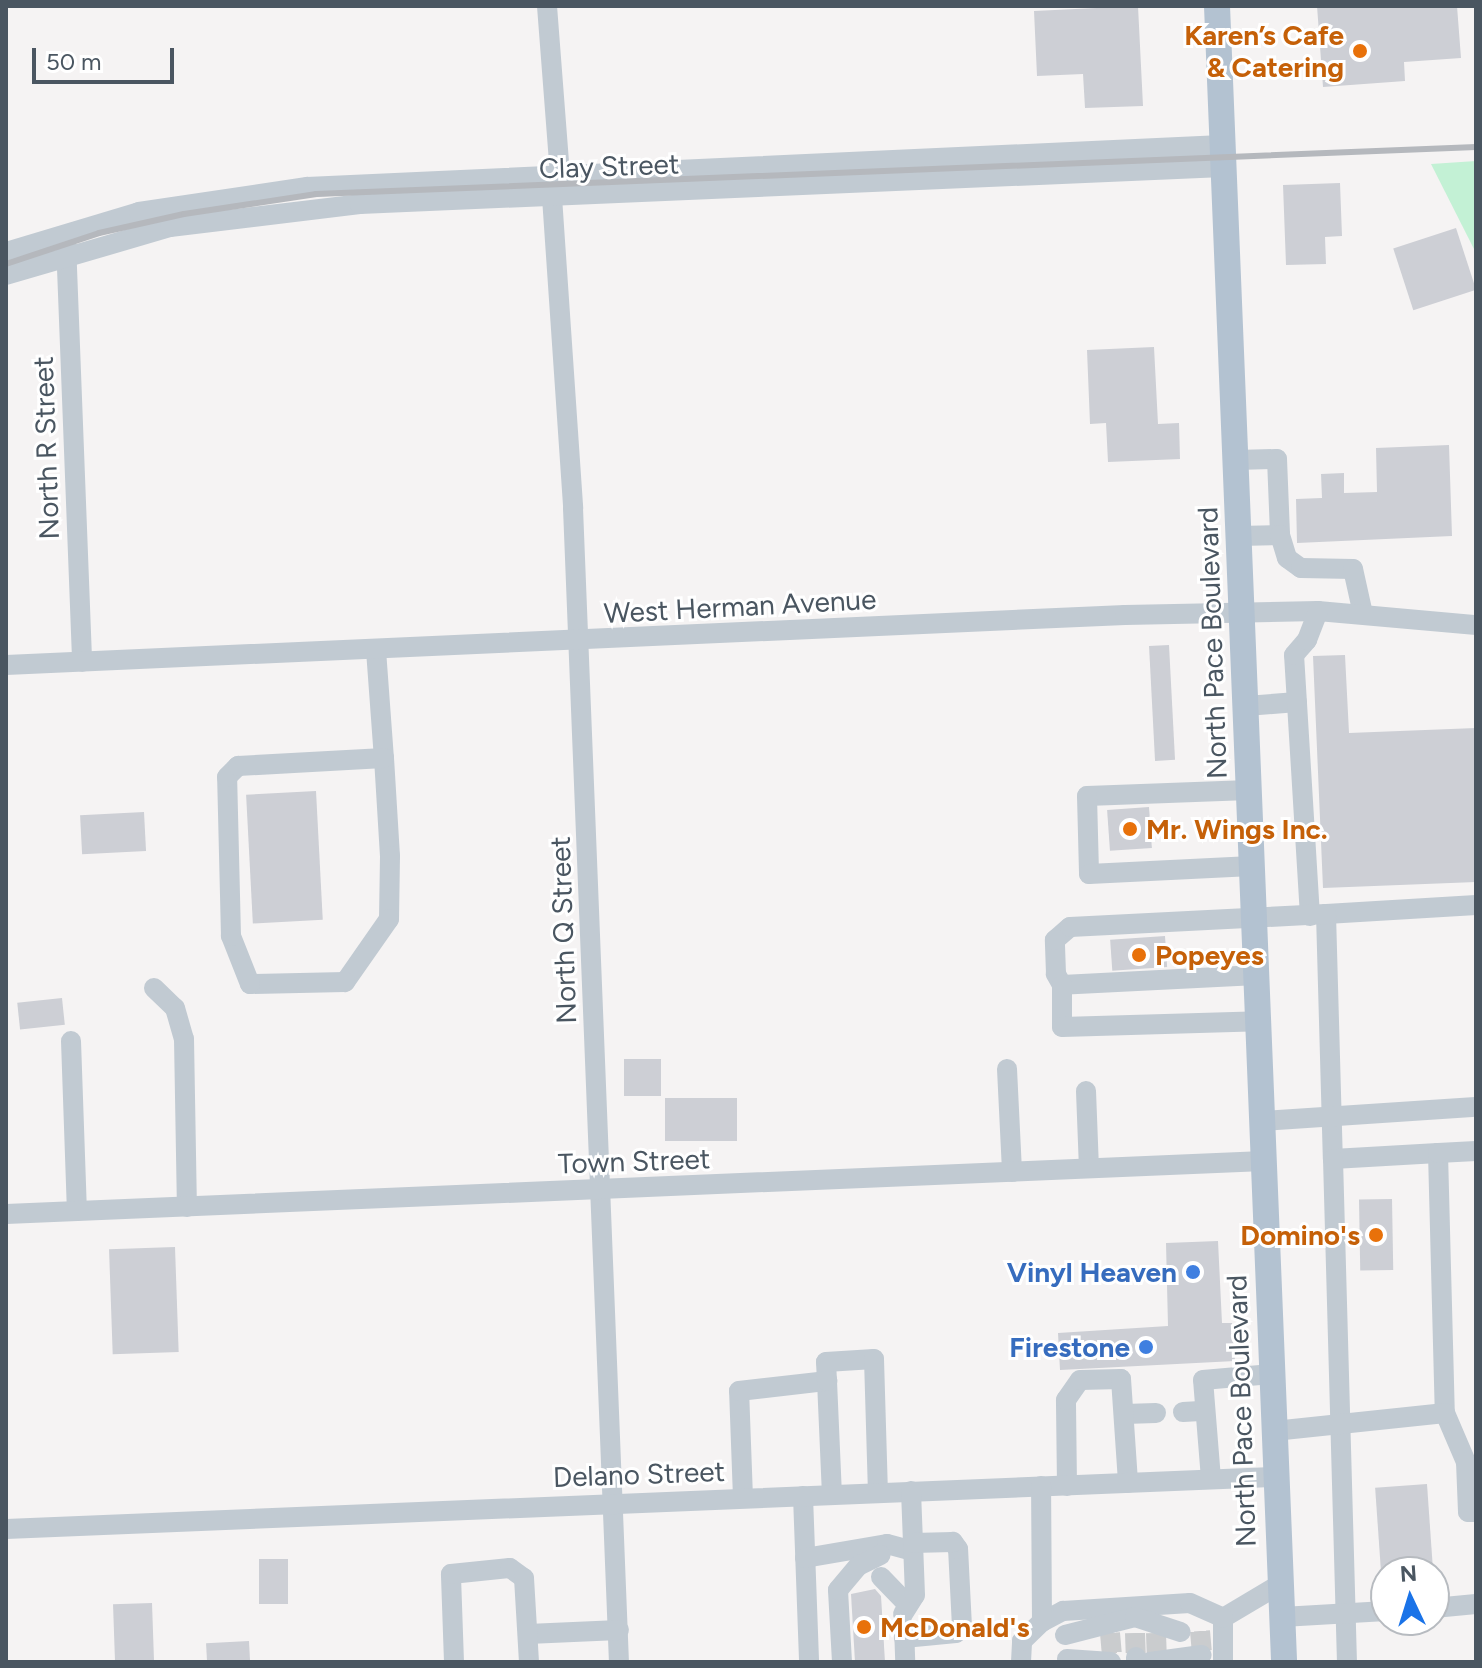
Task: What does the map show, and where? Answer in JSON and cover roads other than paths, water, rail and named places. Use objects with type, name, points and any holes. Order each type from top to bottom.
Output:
[{"type":"main road","name":"North Pace Boulevard","points":[[1217,6],[1284,1662]]},
{"type":"street","points":[[547,6],[560,175]]},
{"type":"street","name":"Clay Street","points":[[6,252],[139,212],[307,187],[560,175],[1223,156]]},
{"type":"street","name":"Clay Street","points":[[6,275],[68,254],[170,227],[278,212],[1223,156]]},
{"type":"street","name":"North Q Street","points":[[552,197],[579,642],[619,1662]]},
{"type":"street","name":"North R Street","points":[[65,232],[82,662]]},
{"type":"street","points":[[1236,460],[1277,459],[1280,535],[1287,558],[1301,568],[1353,569],[1363,614]]},
{"type":"street","points":[[1239,536],[1280,535]]},
{"type":"street","points":[[1318,611],[1307,640],[1294,655],[1318,915],[1332,1117],[1347,1662]]},
{"type":"street","name":"West Herman Avenue","points":[[6,665],[1242,613],[1318,611],[1476,625]]},
{"type":"street","points":[[376,650],[384,758],[389,919],[345,982],[250,984],[231,936],[227,777],[238,766],[384,758]]},
{"type":"street","points":[[1246,706],[1297,702]]},
{"type":"street","points":[[1249,790],[1087,796],[1089,874],[1252,866]]},
{"type":"street","points":[[1259,1021],[1062,1027],[1062,985],[1056,974],[1055,940],[1070,927],[1254,921],[1476,905]]},
{"type":"street","points":[[1062,985],[1257,975]]},
{"type":"street","points":[[154,988],[175,1008],[184,1039],[187,1207]]},
{"type":"street","points":[[71,1041],[77,1211]]},
{"type":"street","points":[[1007,1069],[1012,1172]]},
{"type":"street","points":[[1086,1091],[1089,1168]]},
{"type":"street","points":[[1263,1121],[1476,1107]]},
{"type":"street","points":[[1333,1159],[1476,1151]]},
{"type":"street","points":[[1438,1153],[1445,1413],[1466,1462],[1468,1512],[1476,1512]]},
{"type":"street","name":"Town Street","points":[[6,1214],[1264,1161]]},
{"type":"street","points":[[832,1494],[826,1362],[874,1359],[878,1493]]},
{"type":"street","points":[[1211,1479],[1203,1380],[1272,1374]]},
{"type":"street","points":[[1067,1486],[1066,1400],[1080,1380],[1121,1379],[1128,1483]]},
{"type":"street","points":[[743,1498],[739,1391],[827,1381]]},
{"type":"street","points":[[1183,1412],[1205,1411]]},
{"type":"street","points":[[1125,1414],[1156,1413]]},
{"type":"street","points":[[1274,1431],[1339,1428],[1445,1413]]},
{"type":"street","name":"Delano Street","points":[[6,1529],[1275,1477]]},
{"type":"street","points":[[1041,1486],[1042,1622]]},
{"type":"street","points":[[903,1607],[915,1595],[911,1491]]},
{"type":"street","points":[[803,1496],[809,1662]]},
{"type":"street","points":[[805,1558],[887,1544],[913,1547],[953,1542],[958,1549],[962,1627],[956,1633],[904,1638]]},
{"type":"street","points":[[842,1662],[838,1590],[854,1570],[881,1566],[903,1607],[905,1662]]},
{"type":"street","points":[[454,1662],[449,1582],[459,1571],[520,1571],[529,1662]]},
{"type":"street","points":[[1223,1618],[1280,1584]]},
{"type":"street","points":[[1076,1635],[1190,1603],[1223,1618]]},
{"type":"street","points":[[1450,1606],[1476,1604]]},
{"type":"street","points":[[1021,1662],[1022,1641],[1042,1622],[1063,1611],[1135,1618],[1191,1632]]},
{"type":"street","points":[[1282,1617],[1370,1612]]},
{"type":"street","points":[[1135,1618],[1156,1633]]},
{"type":"street","points":[[1110,1633],[1135,1618]]},
{"type":"street","points":[[1223,1618],[1223,1662]]},
{"type":"street","points":[[528,1634],[619,1630]]},
{"type":"street","points":[[1077,1658],[1134,1660],[1192,1655]]},
{"type":"tunnel","points":[[1200,1631],[1202,1655]]},
{"type":"tunnel","points":[[1110,1633],[1112,1657]]},
{"type":"tunnel","points":[[1135,1633],[1136,1657]]},
{"type":"tunnel","points":[[1156,1633],[1157,1656]]},
{"type":"railway","points":[[6,264],[99,233],[184,214],[316,194],[1476,147]]},
{"type":"place","name":"Karen’s Cafe & Catering","points":[[1360,51]]},
{"type":"place","name":"Mr. Wings Inc.","points":[[1130,829]]},
{"type":"place","name":"Popeyes","points":[[1139,955]]},
{"type":"place","name":"Domino's","points":[[1376,1235]]},
{"type":"place","name":"Vinyl Heaven","points":[[1193,1272]]},
{"type":"place","name":"Firestone","points":[[1146,1347]]},
{"type":"place","name":"McDonald's","points":[[864,1627]]}]
